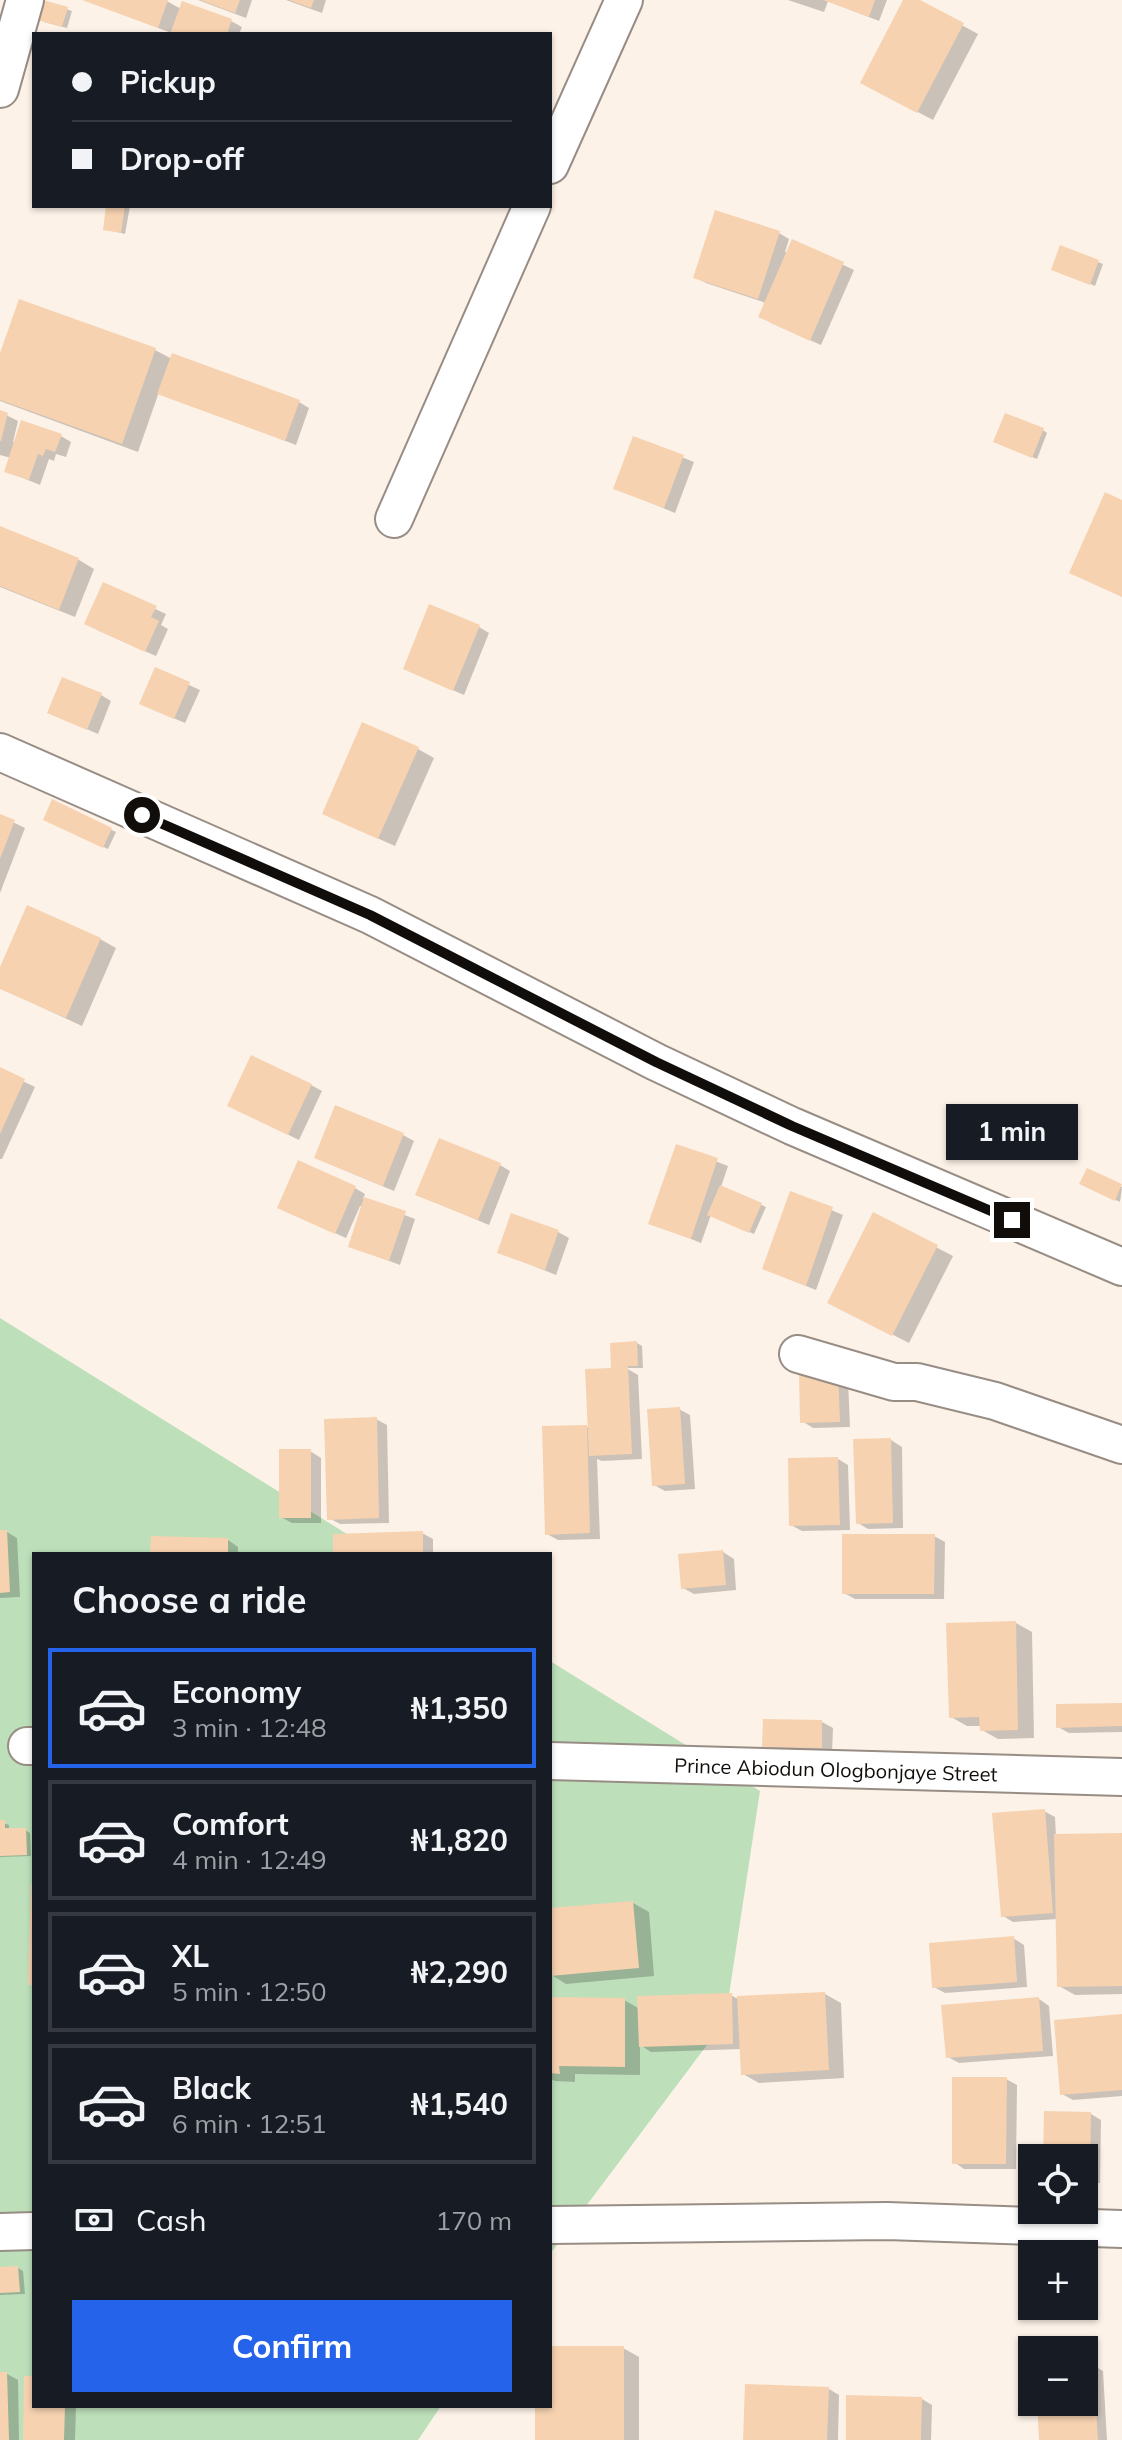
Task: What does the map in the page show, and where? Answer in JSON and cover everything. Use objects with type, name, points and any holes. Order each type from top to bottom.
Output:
[{"type":"street","points":[[0,89],[25,0]]},
{"type":"street","points":[[552,161],[624,0]]},
{"type":"street","points":[[394,519],[531,208]]},
{"type":"street","points":[[0,752],[370,915],[656,1062],[792,1126],[1122,1267]]},
{"type":"street","points":[[798,1354],[894,1382],[917,1382],[995,1401],[1122,1445]]},
{"type":"street","name":"Prince Abiodun Ologbonjaye Street","points":[[552,1761],[1122,1777]]},
{"type":"street","points":[[552,2225],[887,2221],[1122,2229]]},
{"type":"street","points":[[0,2232],[32,2231]]},
{"type":"green space","points":[[0,1318],[376,1552],[32,1552],[32,2408],[440,2408],[418,2440],[0,2440]]},
{"type":"green space","points":[[552,1662],[760,1791],[725,2021],[552,2251]]},
{"type":"building","points":[[43,0],[68,7],[62,27],[37,20]]},
{"type":"building","points":[[82,0],[168,0],[158,28]]},
{"type":"building","points":[[200,0],[240,0],[235,13]]},
{"type":"building","points":[[289,0],[314,0],[311,8]]},
{"type":"building","points":[[823,0],[875,0],[869,17]]},
{"type":"building","points":[[903,0],[920,0],[964,23],[917,113],[860,83]]},
{"type":"building","points":[[182,1],[232,19],[228,32],[171,32]]},
{"type":"building","points":[[106,208],[125,208],[121,233],[103,230]]},
{"type":"building","points":[[715,210],[780,231],[758,299],[693,278]]},
{"type":"building","points":[[792,239],[844,262],[810,341],[758,317]]},
{"type":"building","points":[[1060,245],[1099,260],[1090,285],[1051,270]]},
{"type":"building","points":[[19,299],[156,348],[122,444],[0,400],[0,353]]},
{"type":"building","points":[[172,353],[300,400],[285,441],[157,394]]},
{"type":"building","points":[[0,410],[8,413],[1,441],[0,441]]},
{"type":"building","points":[[1005,413],[1044,428],[1032,458],[993,442]]},
{"type":"building","points":[[21,420],[62,434],[55,452],[46,449],[43,456],[38,454],[29,480],[4,472]]},
{"type":"building","points":[[633,436],[684,455],[664,508],[613,489]]},
{"type":"building","points":[[1105,492],[1122,500],[1122,597],[1069,573]]},
{"type":"building","points":[[0,526],[79,558],[59,610],[0,586]]},
{"type":"building","points":[[103,582],[157,606],[151,617],[159,621],[145,652],[84,624]]},
{"type":"building","points":[[429,604],[480,625],[453,691],[403,669]]},
{"type":"building","points":[[155,667],[190,682],[174,719],[139,704]]},
{"type":"building","points":[[62,677],[102,693],[87,730],[47,713]]},
{"type":"building","points":[[362,722],[419,747],[378,839],[322,814]]},
{"type":"building","points":[[52,799],[112,828],[103,848],[43,820]]},
{"type":"building","points":[[0,814],[15,820],[0,859]]},
{"type":"building","points":[[27,905],[101,938],[66,1018],[0,989],[0,967]]},
{"type":"building","points":[[251,1055],[312,1084],[288,1135],[227,1106]]},
{"type":"building","points":[[0,1067],[25,1079],[0,1134]]},
{"type":"building","points":[[335,1105],[404,1133],[383,1186],[314,1158]]},
{"type":"building","points":[[439,1138],[501,1163],[478,1220],[415,1195]]},
{"type":"building","points":[[676,1144],[718,1158],[691,1239],[648,1224]]},
{"type":"building","points":[[298,1160],[356,1186],[335,1234],[277,1208]]},
{"type":"building","points":[[1087,1168],[1122,1184],[1115,1201],[1079,1184]]},
{"type":"building","points":[[720,1185],[762,1203],[749,1233],[707,1215]]},
{"type":"building","points":[[790,1191],[833,1207],[806,1286],[762,1269]]},
{"type":"building","points":[[364,1197],[406,1211],[389,1261],[348,1247]]},
{"type":"building","points":[[873,1212],[938,1245],[892,1336],[827,1303]]},
{"type":"building","points":[[511,1213],[559,1230],[545,1270],[497,1253]]},
{"type":"building","points":[[637,1341],[638,1366],[628,1366],[632,1454],[589,1456],[585,1369],[611,1368],[610,1343]]},
{"type":"building","points":[[799,1372],[838,1372],[840,1422],[800,1423]]},
{"type":"building","points":[[680,1407],[685,1484],[652,1486],[647,1409]]},
{"type":"building","points":[[377,1417],[379,1518],[327,1520],[324,1419]]},
{"type":"building","points":[[587,1425],[590,1533],[545,1535],[542,1426]]},
{"type":"building","points":[[891,1438],[893,1523],[856,1524],[853,1439]]},
{"type":"building","points":[[279,1449],[311,1449],[311,1518],[279,1518]]},
{"type":"building","points":[[838,1457],[840,1525],[789,1526],[788,1458]]},
{"type":"building","points":[[0,1530],[7,1530],[10,1592],[0,1593]]},
{"type":"building","points":[[423,1531],[423,1552],[333,1552],[333,1534]]},
{"type":"building","points":[[842,1534],[935,1534],[934,1594],[842,1594]]},
{"type":"building","points":[[151,1536],[228,1538],[228,1552],[150,1552]]},
{"type":"building","points":[[723,1550],[726,1585],[681,1589],[678,1554]]},
{"type":"building","points":[[1016,1621],[1018,1730],[980,1731],[979,1717],[949,1718],[946,1623]]},
{"type":"building","points":[[1122,1703],[1122,1726],[1056,1728],[1056,1704]]},
{"type":"building","points":[[763,1719],[822,1720],[822,1748],[762,1747]]},
{"type":"building","points":[[1045,1809],[1053,1913],[1001,1917],[992,1813]]},
{"type":"building","points":[[0,1820],[5,1820],[5,1828],[26,1828],[27,1855],[0,1856]]},
{"type":"building","points":[[1122,1833],[1122,1986],[1057,1987],[1054,1834]]},
{"type":"building","points":[[31,1884],[32,1985],[28,1985]]},
{"type":"building","points":[[633,1901],[639,1968],[552,1976],[552,1908]]},
{"type":"building","points":[[1014,1936],[1017,1982],[932,1988],[929,1943]]},
{"type":"building","points":[[825,1992],[829,2070],[741,2075],[737,1996]]},
{"type":"building","points":[[732,1993],[733,2044],[639,2047],[637,1996]]},
{"type":"building","points":[[552,1997],[625,1998],[625,2067],[559,2066],[560,2074],[552,2073]]},
{"type":"building","points":[[1039,1997],[1043,2051],[946,2058],[941,2005]]},
{"type":"building","points":[[1122,2014],[1122,2090],[1060,2095],[1054,2020]]},
{"type":"building","points":[[952,2077],[1007,2077],[1006,2164],[952,2164]]},
{"type":"building","points":[[1044,2111],[1091,2112],[1091,2144],[1043,2144]]},
{"type":"building","points":[[18,2266],[20,2292],[0,2293],[0,2267]]},
{"type":"building","points":[[552,2346],[624,2346],[624,2440],[535,2440],[535,2408],[552,2408]]},
{"type":"building","points":[[0,2372],[7,2372],[9,2440],[0,2440]]},
{"type":"building","points":[[24,2376],[32,2376],[32,2408],[65,2408],[64,2440],[23,2440]]},
{"type":"building","points":[[745,2384],[829,2387],[827,2440],[743,2440]]},
{"type":"building","points":[[846,2395],[922,2397],[921,2440],[846,2440]]},
{"type":"building","points":[[1038,2416],[1096,2416],[1098,2440],[1039,2440]]},
{"type":"route","points":[[142,815],[370,915],[656,1062],[792,1126],[1012,1220]]}]
